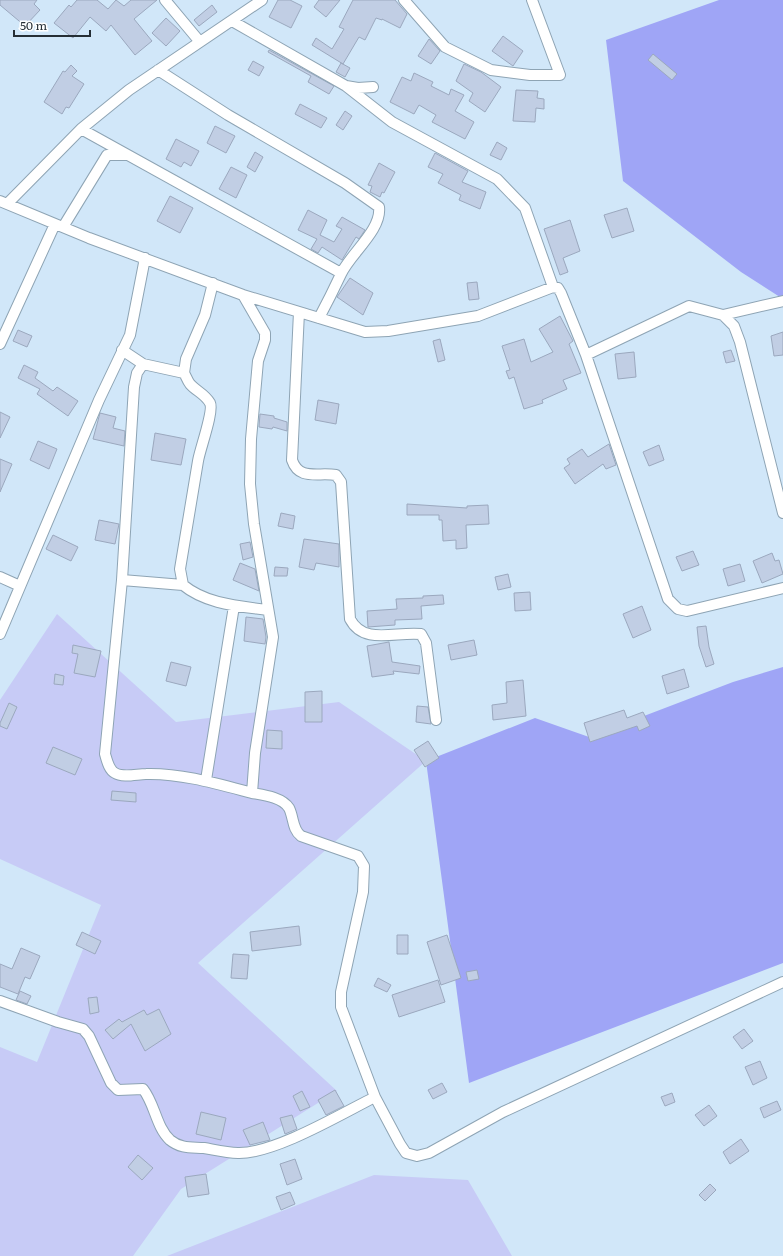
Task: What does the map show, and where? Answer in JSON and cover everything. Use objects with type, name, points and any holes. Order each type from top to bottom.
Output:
[{"type":"street","points":[[165,0],[200,42]]},
{"type":"street","points":[[262,0],[129,90],[81,129],[4,202],[59,225],[243,295],[365,332],[388,331],[478,316],[553,287],[558,288],[586,355],[668,599],[678,609],[687,611],[783,588]]},
{"type":"street","points":[[404,0],[445,47],[491,70],[530,75],[560,75],[532,0]]},
{"type":"street","points":[[232,21],[346,86],[392,122],[497,179],[525,208],[553,287]]},
{"type":"street","points":[[158,70],[228,115],[345,183],[378,207],[380,214],[376,224],[341,273],[338,284],[318,318]]},
{"type":"street","points":[[346,86],[358,88],[373,87]]},
{"type":"street","points":[[81,129],[341,273]]},
{"type":"street","points":[[0,344],[59,225],[107,155],[129,155]]},
{"type":"street","points":[[0,634],[99,400],[130,335],[145,258]]},
{"type":"street","points":[[183,585],[180,569],[199,454],[211,415],[211,405],[202,393],[190,384],[184,372],[186,359],[205,315],[213,283]]},
{"type":"street","points":[[243,295],[265,333],[265,340],[258,361],[251,439],[250,484],[254,524],[267,610],[273,637],[255,753],[252,793]]},
{"type":"street","points":[[586,355],[689,306],[723,315],[783,301]]},
{"type":"street","points":[[299,312],[292,460],[294,468],[299,472],[306,474],[336,475],[341,482],[350,619],[355,629],[373,636],[410,633],[421,634],[426,643],[436,720]]},
{"type":"street","points":[[723,315],[734,326],[740,342],[783,513]]},
{"type":"street","points":[[122,350],[143,364],[184,372]]},
{"type":"street","points":[[143,364],[137,373],[134,387],[122,580],[105,754],[110,768],[115,774],[147,774],[206,780],[281,801],[288,808],[296,832],[301,836],[358,856],[364,866],[363,892],[341,992],[341,1007],[375,1097],[406,1153],[417,1156],[429,1153],[503,1112],[783,982]]},
{"type":"street","points":[[0,577],[20,586]]},
{"type":"street","points":[[122,580],[183,585],[193,594],[234,606],[267,610]]},
{"type":"street","points":[[206,780],[234,606]]},
{"type":"street","points":[[0,1001],[58,1022],[83,1028],[111,1083],[118,1090],[143,1089],[149,1096],[164,1134],[183,1147],[197,1147],[238,1153],[254,1151],[277,1145],[375,1097]]},
{"type":"shaded area","points":[[719,0],[783,0],[783,299],[741,272],[623,181],[606,40]]},
{"type":"shaded area","points":[[57,614],[176,722],[339,702],[426,761],[198,963],[337,1091],[181,1189],[133,1256],[0,1256],[0,1047],[37,1062],[101,905],[0,859],[0,700]]},
{"type":"shaded area","points":[[783,667],[783,963],[469,1083],[426,761],[535,718],[589,737],[733,682]]},
{"type":"shaded area","points":[[374,1175],[468,1180],[512,1256],[167,1256]]},
{"type":"building","points":[[0,0],[37,0],[34,4],[40,10],[25,26],[0,5]]},
{"type":"building","points":[[77,0],[97,0],[108,9],[116,0],[124,6],[131,0],[157,0],[134,19],[152,41],[135,55],[111,25],[106,31],[90,17],[73,38],[54,23],[69,5],[71,7]]},
{"type":"building","points":[[278,0],[290,0],[302,6],[291,28],[269,17]]},
{"type":"building","points":[[319,0],[340,0],[326,17],[314,7]]},
{"type":"building","points":[[353,0],[395,0],[407,14],[400,28],[382,19],[376,18],[365,40],[359,37],[343,64],[312,45],[316,38],[332,49],[344,29],[339,27]]},
{"type":"building","points":[[212,5],[217,12],[199,26],[194,20]]},
{"type":"building","points":[[166,18],[180,31],[166,46],[152,33]]},
{"type":"building","points":[[503,36],[523,51],[513,66],[492,51]]},
{"type":"building","points":[[429,39],[440,51],[431,64],[418,56]]},
{"type":"building","points":[[269,50],[334,86],[329,94],[308,82],[311,76],[268,52]]},
{"type":"building","points":[[653,54],[677,74],[672,80],[648,60]]},
{"type":"building","points":[[253,61],[264,67],[259,76],[248,70]]},
{"type":"building","points":[[341,63],[350,68],[345,77],[336,72]]},
{"type":"building","points":[[464,64],[481,72],[501,87],[485,112],[469,101],[473,93],[456,81]]},
{"type":"building","points":[[71,65],[77,71],[72,76],[84,84],[69,108],[66,107],[62,114],[44,102],[63,71],[65,72]]},
{"type":"building","points":[[414,73],[433,82],[431,86],[449,95],[451,89],[464,95],[455,111],[474,122],[465,139],[432,122],[436,115],[419,105],[414,114],[390,102],[402,77],[411,81]]},
{"type":"building","points":[[516,90],[538,91],[537,98],[544,99],[544,109],[536,108],[535,122],[513,121]]},
{"type":"building","points":[[300,104],[327,118],[321,128],[295,114]]},
{"type":"building","points":[[345,111],[352,116],[343,130],[336,125]]},
{"type":"building","points":[[215,126],[235,136],[226,153],[207,143]]},
{"type":"building","points":[[176,139],[199,151],[191,166],[184,162],[181,167],[166,159]]},
{"type":"building","points":[[497,142],[507,148],[501,160],[490,155]]},
{"type":"building","points":[[255,152],[263,157],[255,172],[247,167]]},
{"type":"building","points":[[435,153],[468,171],[462,182],[486,192],[480,209],[459,200],[461,195],[438,183],[443,174],[428,167]]},
{"type":"building","points":[[379,163],[395,172],[384,193],[382,192],[380,197],[370,192],[372,186],[368,185]]},
{"type":"building","points":[[231,167],[247,175],[236,198],[219,189]]},
{"type":"building","points":[[170,196],[193,208],[180,233],[157,221]]},
{"type":"building","points":[[627,208],[634,231],[612,238],[604,215]]},
{"type":"building","points":[[308,210],[327,220],[320,235],[334,242],[342,229],[336,226],[342,217],[365,230],[359,239],[356,237],[342,260],[322,247],[318,253],[311,249],[317,239],[298,230]]},
{"type":"building","points":[[570,220],[580,251],[563,258],[568,272],[560,275],[544,229]]},
{"type":"building","points":[[350,278],[373,293],[363,315],[337,297]]},
{"type":"building","points":[[477,282],[479,299],[469,300],[467,283]]},
{"type":"building","points":[[560,316],[573,341],[569,344],[581,373],[563,380],[567,389],[542,400],[543,403],[524,409],[514,377],[509,379],[506,371],[510,370],[502,346],[524,339],[531,362],[553,352],[539,329]]},
{"type":"building","points":[[18,330],[32,336],[27,347],[13,341]]},
{"type":"building","points":[[783,332],[783,355],[774,356],[771,336]]},
{"type":"building","points":[[440,339],[445,360],[438,362],[433,341]]},
{"type":"building","points":[[731,350],[735,361],[726,363],[723,352]]},
{"type":"building","points":[[634,352],[636,377],[618,379],[615,354]]},
{"type":"building","points":[[24,365],[38,372],[35,378],[53,391],[57,387],[78,401],[68,416],[37,394],[40,389],[18,378]]},
{"type":"building","points":[[318,400],[339,404],[336,424],[315,420]]},
{"type":"building","points":[[0,412],[10,417],[0,438]]},
{"type":"building","points":[[100,413],[116,417],[113,428],[125,431],[124,446],[93,439]]},
{"type":"building","points":[[260,414],[274,416],[274,418],[287,422],[287,431],[273,427],[272,429],[259,427]]},
{"type":"building","points":[[155,433],[186,439],[181,465],[151,460]]},
{"type":"building","points":[[38,441],[57,449],[49,469],[30,460]]},
{"type":"building","points":[[609,444],[616,465],[606,469],[603,464],[575,484],[564,468],[570,464],[567,459],[582,449],[588,457]]},
{"type":"building","points":[[659,445],[664,460],[649,466],[643,452]]},
{"type":"building","points":[[0,459],[12,464],[0,492]]},
{"type":"building","points":[[407,504],[467,508],[467,506],[488,505],[489,524],[466,525],[467,548],[456,549],[456,540],[443,541],[442,520],[439,520],[439,515],[407,515]]},
{"type":"building","points":[[281,513],[295,516],[293,529],[278,526]]},
{"type":"building","points":[[99,520],[119,524],[115,544],[95,540]]},
{"type":"building","points":[[53,535],[78,547],[71,561],[46,549]]},
{"type":"building","points":[[304,539],[339,544],[339,567],[316,563],[314,570],[299,567]]},
{"type":"building","points":[[250,542],[253,557],[243,560],[240,544]]},
{"type":"building","points":[[693,551],[699,565],[682,571],[676,557]]},
{"type":"building","points":[[772,553],[775,561],[779,560],[783,574],[762,583],[753,561]]},
{"type":"building","points":[[240,563],[255,569],[259,591],[233,580]]},
{"type":"building","points":[[740,564],[745,581],[728,586],[723,569]]},
{"type":"building","points":[[275,567],[288,568],[287,576],[274,576]]},
{"type":"building","points":[[508,574],[511,587],[498,590],[495,577]]},
{"type":"building","points":[[530,592],[531,610],[515,611],[514,593]]},
{"type":"building","points":[[443,595],[444,604],[421,606],[422,619],[395,620],[395,625],[368,627],[367,611],[397,609],[396,599],[423,598],[423,596]]},
{"type":"building","points":[[642,606],[651,630],[633,638],[623,614]]},
{"type":"building","points":[[246,617],[263,619],[266,637],[265,644],[244,641]]},
{"type":"building","points":[[706,626],[709,647],[714,664],[706,667],[699,646],[697,627]]},
{"type":"building","points":[[474,640],[477,655],[451,660],[448,645]]},
{"type":"building","points":[[389,642],[392,662],[420,666],[419,674],[393,671],[394,674],[372,677],[367,646]]},
{"type":"building","points":[[73,645],[101,651],[95,677],[74,673],[78,654],[72,653]]},
{"type":"building","points":[[171,662],[191,667],[186,686],[166,681]]},
{"type":"building","points":[[684,669],[689,687],[667,694],[662,676]]},
{"type":"building","points":[[55,674],[64,676],[63,685],[54,684]]},
{"type":"building","points":[[523,680],[526,716],[493,720],[492,705],[507,703],[506,682]]},
{"type":"building","points":[[322,691],[322,722],[305,722],[305,692]]},
{"type":"building","points":[[9,703],[17,707],[7,729],[0,726],[0,723]]},
{"type":"building","points":[[417,706],[428,707],[431,724],[416,722]]},
{"type":"building","points":[[624,710],[627,718],[643,712],[650,726],[639,731],[637,726],[590,742],[584,723]]},
{"type":"building","points":[[267,730],[282,731],[282,749],[266,748]]},
{"type":"building","points":[[428,741],[439,758],[425,767],[414,750]]},
{"type":"building","points":[[53,747],[82,759],[75,775],[46,763]]},
{"type":"building","points":[[112,791],[136,793],[136,802],[111,800]]},
{"type":"building","points":[[299,926],[301,945],[252,951],[250,932]]},
{"type":"building","points":[[82,932],[101,941],[95,954],[76,945]]},
{"type":"building","points":[[397,935],[408,935],[408,954],[397,954]]},
{"type":"building","points":[[447,935],[461,978],[441,985],[427,942]]},
{"type":"building","points":[[21,948],[40,956],[30,979],[25,977],[18,994],[0,987],[0,964],[12,969]]},
{"type":"building","points":[[233,954],[249,955],[247,979],[231,978]]},
{"type":"building","points":[[477,970],[479,979],[468,981],[466,972]]},
{"type":"building","points":[[378,978],[391,985],[387,992],[374,986]]},
{"type":"building","points":[[438,980],[445,1002],[399,1017],[392,995]]},
{"type":"building","points":[[20,991],[31,996],[27,1004],[16,1000]]},
{"type":"building","points":[[97,997],[99,1012],[90,1014],[88,998]]},
{"type":"building","points":[[159,1009],[171,1034],[145,1051],[131,1024],[113,1039],[105,1030],[119,1019],[122,1022],[144,1010],[147,1015]]},
{"type":"building","points":[[744,1029],[753,1041],[742,1049],[733,1037]]},
{"type":"building","points":[[760,1061],[767,1078],[753,1085],[745,1067]]},
{"type":"building","points":[[442,1083],[447,1092],[433,1099],[428,1090]]},
{"type":"building","points":[[335,1090],[344,1106],[326,1115],[318,1100]]},
{"type":"building","points":[[302,1091],[310,1107],[300,1111],[293,1096]]},
{"type":"building","points":[[672,1093],[675,1102],[665,1106],[661,1097]]},
{"type":"building","points":[[777,1101],[781,1110],[764,1118],[760,1108]]},
{"type":"building","points":[[709,1105],[717,1116],[704,1126],[695,1115]]},
{"type":"building","points":[[201,1112],[226,1118],[221,1140],[196,1134]]},
{"type":"building","points":[[292,1115],[297,1129],[285,1134],[280,1118]]},
{"type":"building","points":[[263,1122],[270,1140],[250,1145],[243,1130]]},
{"type":"building","points":[[741,1139],[749,1151],[730,1164],[723,1152]]},
{"type":"building","points":[[138,1155],[153,1168],[142,1180],[128,1167]]},
{"type":"building","points":[[295,1159],[302,1179],[287,1185],[280,1164]]},
{"type":"building","points":[[206,1174],[209,1194],[188,1197],[185,1177]]},
{"type":"building","points":[[710,1184],[716,1190],[705,1201],[699,1195]]},
{"type":"building","points":[[290,1192],[295,1204],[281,1210],[276,1197]]}]
